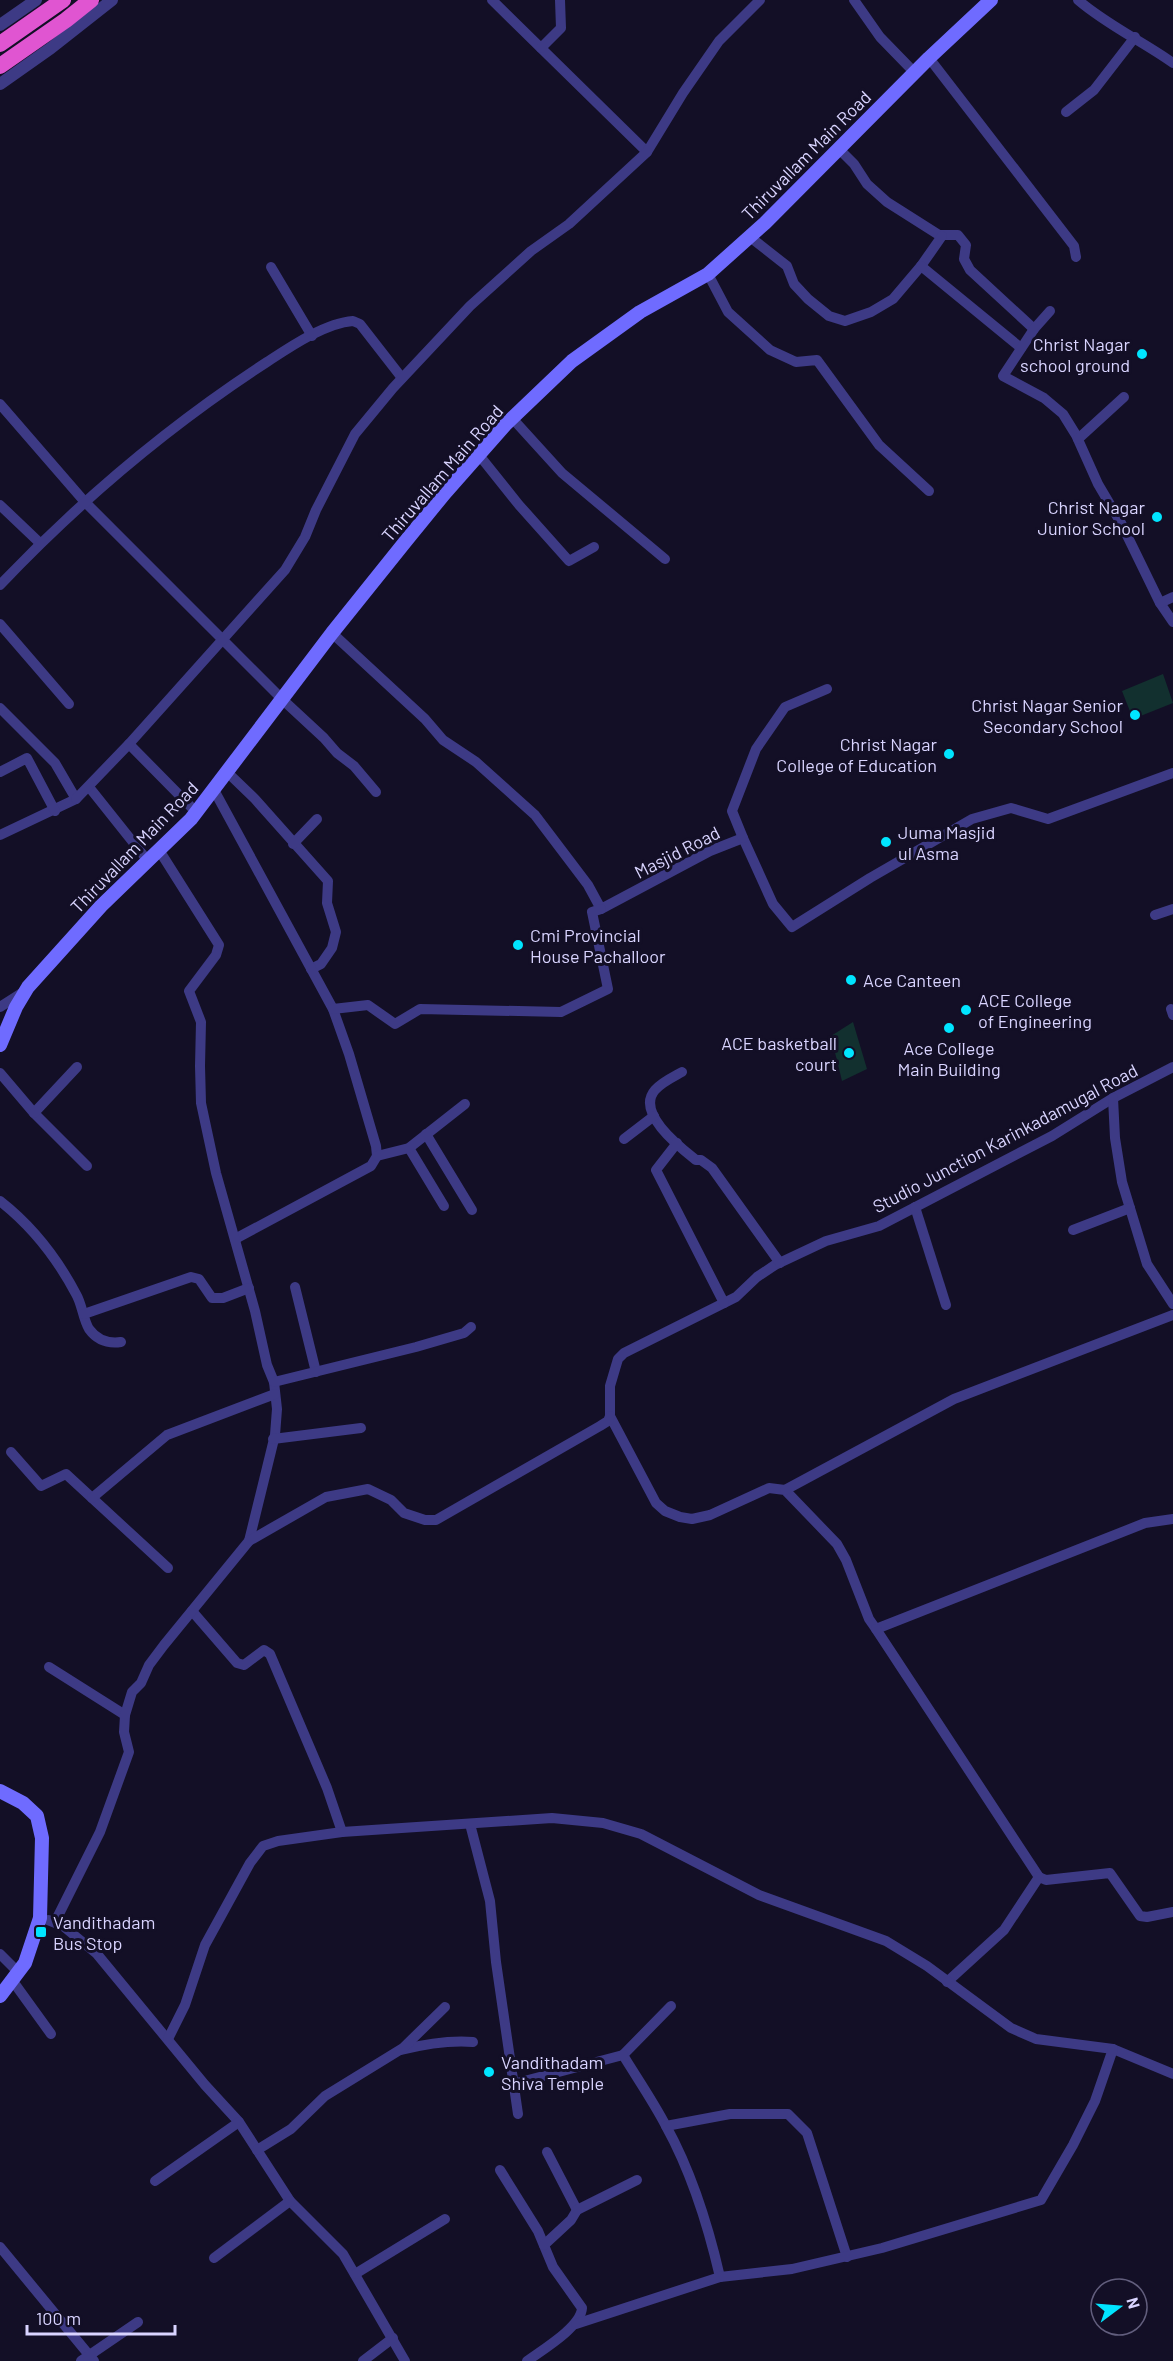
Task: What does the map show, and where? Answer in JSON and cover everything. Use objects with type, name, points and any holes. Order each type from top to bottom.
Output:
[{"type":"highway","points":[[0,44],[63,0]]},
{"type":"highway","points":[[0,66],[91,0]]},
{"type":"main road","name":"Thiruvallam Main Road","points":[[0,1046],[25,991],[101,906],[196,812],[332,633],[445,493],[512,418],[572,361],[640,312],[708,274],[750,237],[928,58],[991,0]]},
{"type":"main road","points":[[0,1791],[37,1816],[42,1838],[40,1918],[24,1963],[0,1996]]},
{"type":"street","points":[[0,25],[36,0]]},
{"type":"street","points":[[0,84],[51,48],[112,0]]},
{"type":"street","points":[[492,0],[647,152]]},
{"type":"street","points":[[541,48],[561,28],[560,0]]},
{"type":"street","points":[[0,835],[76,800],[129,744],[285,570],[305,537],[316,510],[355,434],[402,378],[470,306],[531,251],[569,224],[647,152],[683,93],[719,41],[760,0]]},
{"type":"street","points":[[854,0],[880,37],[914,72]]},
{"type":"street","points":[[1078,0],[1097,16],[1135,37],[1173,63]]},
{"type":"street","points":[[1066,112],[1094,90],[1135,37]]},
{"type":"street","points":[[928,58],[1071,242],[1076,249],[1076,257]]},
{"type":"street","points":[[838,148],[854,164],[862,178],[876,194],[942,236],[958,235],[966,245],[964,259],[969,270],[1034,329]]},
{"type":"street","points":[[750,237],[787,266],[794,284],[808,299],[824,313],[839,321],[859,317],[887,304],[921,266],[942,236]]},
{"type":"street","points":[[921,266],[1021,348]]},
{"type":"street","points":[[271,267],[312,336]]},
{"type":"street","points":[[708,274],[728,312],[771,350],[796,362],[817,360],[879,445],[929,491]]},
{"type":"street","points":[[1050,311],[1034,329],[1003,376],[1044,398],[1063,414],[1098,484],[1121,523],[1160,603],[1173,622]]},
{"type":"street","points":[[0,585],[84,501],[217,394],[296,343],[345,321],[353,321],[360,324],[402,378]]},
{"type":"street","points":[[1078,440],[1124,397]]},
{"type":"street","points":[[0,404],[84,501],[283,700],[337,753],[354,766],[376,792]]},
{"type":"street","points":[[512,418],[562,473],[665,559]]},
{"type":"street","points":[[479,455],[519,505],[569,561],[594,547]]},
{"type":"street","points":[[0,506],[40,543]]},
{"type":"street","points":[[1160,603],[1173,597]]},
{"type":"street","points":[[0,624],[69,704]]},
{"type":"street","points":[[332,633],[425,719],[443,740],[476,762],[535,815],[588,885],[602,909],[592,912],[608,989],[561,1012],[420,1009],[395,1024],[368,1005],[333,1009]]},
{"type":"street","points":[[743,838],[732,811],[756,749],[785,707],[827,689]]},
{"type":"street","points":[[0,708],[55,763],[76,800]]},
{"type":"street","points":[[129,744],[196,812]]},
{"type":"street","points":[[0,772],[27,758],[55,811]]},
{"type":"street","points":[[227,772],[255,799],[328,881],[327,903],[336,932],[332,948],[321,964],[310,969]]},
{"type":"street","name":"Masjid Road","points":[[602,909],[710,851],[743,838],[773,904],[792,927],[870,878],[972,819],[1011,808],[1048,819],[1173,773]]},
{"type":"street","points":[[89,787],[148,861]]},
{"type":"street","points":[[213,790],[333,1009],[349,1054],[377,1156],[371,1166],[235,1239]]},
{"type":"street","points":[[293,844],[317,819]]},
{"type":"street","points":[[159,850],[219,945],[216,955],[189,991],[201,1023],[201,1103],[216,1173],[249,1288],[267,1365],[274,1382],[276,1421],[249,1541]]},
{"type":"street","points":[[1155,915],[1173,909]]},
{"type":"street","points":[[0,1007],[25,991]]},
{"type":"street","points":[[34,1113],[77,1067]]},
{"type":"street","name":"Studio Junction Karinkadamugal Road","points":[[610,1416],[610,1386],[618,1359],[624,1353],[736,1297],[757,1277],[780,1263],[826,1241],[879,1226],[1052,1136],[1113,1098],[1173,1067]]},
{"type":"street","points":[[682,1072],[654,1091],[651,1106],[654,1116],[664,1133],[696,1160],[701,1160],[712,1168],[780,1263]]},
{"type":"street","points":[[0,1073],[34,1113],[87,1166]]},
{"type":"street","points":[[1113,1098],[1115,1138],[1122,1182],[1147,1264],[1173,1304]]},
{"type":"street","points":[[377,1156],[410,1148],[465,1104]]},
{"type":"street","points":[[624,1139],[654,1116]]},
{"type":"street","points":[[426,1134],[471,1210]]},
{"type":"street","points":[[677,1143],[656,1170],[724,1303]]},
{"type":"street","points":[[410,1148],[444,1206]]},
{"type":"street","points":[[0,1201],[27,1222],[55,1259],[78,1296],[88,1328],[109,1344],[121,1342]]},
{"type":"street","points":[[915,1207],[946,1305]]},
{"type":"street","points":[[1073,1230],[1130,1208]]},
{"type":"street","points":[[84,1314],[191,1277],[199,1279],[212,1298],[222,1298],[249,1288]]},
{"type":"street","points":[[295,1287],[316,1372]]},
{"type":"street","points":[[610,1416],[650,1494],[665,1511],[680,1517],[700,1517],[770,1488],[785,1490],[954,1399],[1173,1315]]},
{"type":"street","points":[[274,1382],[416,1347],[464,1333],[471,1327]]},
{"type":"street","points":[[92,1498],[167,1435],[274,1394]]},
{"type":"street","points":[[55,1922],[100,1832],[129,1752],[124,1732],[125,1715],[132,1692],[141,1683],[149,1665],[249,1541],[326,1497],[368,1489],[391,1500],[404,1513],[425,1520],[436,1520],[600,1426],[608,1421],[610,1416]]},
{"type":"street","points":[[273,1438],[361,1428]]},
{"type":"street","points":[[11,1452],[41,1486],[66,1474],[168,1568]]},
{"type":"street","points":[[785,1490],[837,1544],[846,1560],[869,1619],[1040,1877],[1047,1880],[1110,1873],[1140,1917],[1173,1912]]},
{"type":"street","points":[[876,1629],[1145,1523],[1173,1519]]},
{"type":"street","points":[[192,1611],[237,1663],[244,1665],[264,1650],[270,1654],[327,1788],[342,1832]]},
{"type":"street","points":[[49,1667],[125,1715]]},
{"type":"street","points":[[168,2039],[185,2005],[205,1945],[263,1846],[278,1841],[342,1832],[552,1818],[603,1823],[641,1834],[759,1895],[886,1941],[992,2016],[1024,2035],[1036,2039],[1113,2049],[1173,2074]]},
{"type":"street","points":[[470,1824],[490,1901],[518,2114]]},
{"type":"street","points":[[947,1982],[1004,1930],[1040,1877]]},
{"type":"street","points":[[40,1918],[55,1922],[81,1940],[96,1954],[239,2122],[290,2201],[343,2254],[405,2361]]},
{"type":"street","points":[[0,1954],[51,2034]]},
{"type":"street","points":[[513,2084],[623,2055],[671,2006]]},
{"type":"street","points":[[257,2150],[291,2129],[325,2096],[398,2051],[445,2007]]},
{"type":"street","points":[[398,2051],[424,2044],[456,2041],[473,2043]]},
{"type":"street","points":[[527,2361],[576,2324],[720,2277],[792,2269],[882,2248],[1041,2200],[1078,2136],[1095,2101],[1113,2049]]},
{"type":"street","points":[[623,2055],[666,2126],[689,2177],[709,2230],[720,2277]]},
{"type":"street","points":[[666,2126],[730,2114],[788,2114],[807,2133],[847,2256]]},
{"type":"street","points":[[155,2181],[239,2122]]},
{"type":"street","points":[[547,2152],[577,2210]]},
{"type":"street","points":[[500,2170],[538,2231],[553,2267],[580,2303],[582,2314],[576,2324]]},
{"type":"street","points":[[544,2246],[571,2220],[577,2210],[637,2180]]},
{"type":"street","points":[[214,2258],[290,2201]]},
{"type":"street","points":[[356,2274],[445,2219]]},
{"type":"street","points":[[0,2247],[88,2359],[138,2322]]},
{"type":"street","points":[[363,2361],[393,2338]]},
{"type":"green space","points":[[1163,674],[1173,703],[1133,719],[1122,691]]},
{"type":"green space","name":"ACE basketball court","points":[[853,1022],[867,1069],[842,1081],[831,1036]]},
{"type":"place","name":"Christ Nagar school ground","points":[[1142,354]]},
{"type":"place","name":"Christ Nagar Junior School","points":[[1157,517]]},
{"type":"place","name":"Christ Nagar Senior Secondary School","points":[[1135,715]]},
{"type":"place","name":"Christ Nagar College of Education","points":[[949,754]]},
{"type":"place","name":"Juma Masjid ul Asma","points":[[886,842]]},
{"type":"place","name":"Cmi Provincial House Pachalloor","points":[[518,945]]},
{"type":"place","name":"Ace Canteen","points":[[851,980]]},
{"type":"place","name":"ACE College of Engineering","points":[[966,1010]]},
{"type":"place","name":"Ace College Main Building","points":[[949,1028]]},
{"type":"place","name":"ACE basketball court","points":[[849,1053]]},
{"type":"place","name":"Vandithadam Bus Stop","points":[[41,1932]]},
{"type":"place","name":"Vandithadam Shiva Temple","points":[[489,2072]]}]
